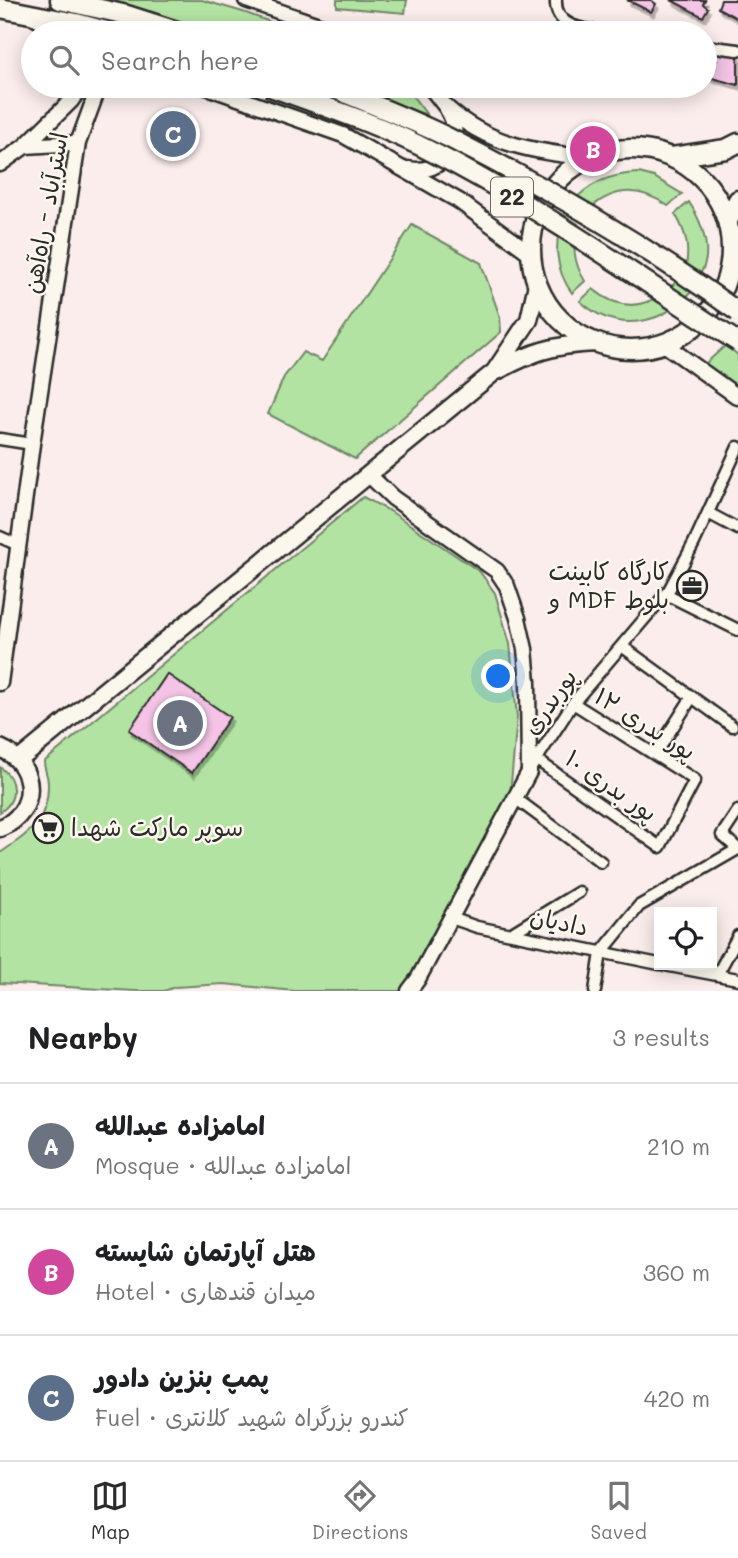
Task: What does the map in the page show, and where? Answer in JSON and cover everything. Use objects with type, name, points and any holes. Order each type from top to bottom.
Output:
[{"type":"highway","points":[[60,0],[146,21]]},
{"type":"highway","points":[[0,8],[63,21]]},
{"type":"highway","name":"22","points":[[301,98],[433,153],[500,190],[738,342]]},
{"type":"highway","name":"22","points":[[355,98],[454,141],[602,223],[689,277],[738,313]]},
{"type":"highway","points":[[672,157],[726,149],[738,143]]},
{"type":"highway","name":"22","points":[[628,149],[653,151],[672,157],[695,172],[712,190],[728,221],[734,270],[712,310],[689,332],[664,344],[635,350],[596,344],[582,337],[558,318],[544,299],[537,284],[530,253],[536,216],[563,175],[587,158],[608,151],[628,149]]},
{"type":"highway","points":[[728,221],[738,201]]},
{"type":"main road","points":[[246,0],[307,21]]},
{"type":"main road","points":[[24,12],[39,21]]},
{"type":"main road","points":[[0,164],[26,146],[72,98]]},
{"type":"main road","name":"استرآباد - راه‌آهن","points":[[0,683],[3,643],[78,143],[94,98]]},
{"type":"main road","name":"22","points":[[238,98],[343,135],[459,201],[530,253]]},
{"type":"main road","points":[[404,168],[418,171],[433,168],[445,160],[453,147],[456,133],[454,118],[439,98]]},
{"type":"main road","points":[[445,106],[484,135],[532,151],[587,158]]},
{"type":"main road","points":[[26,146],[78,143]]},
{"type":"main road","points":[[493,373],[529,320],[537,284]]},
{"type":"main road","points":[[19,760],[493,373],[524,356],[549,347],[596,344]]},
{"type":"main road","points":[[664,344],[738,397]]},
{"type":"main road","points":[[369,475],[393,498],[497,571],[507,586],[525,649],[533,766]]},
{"type":"main road","points":[[0,748],[19,760],[28,778],[28,798],[19,816],[0,828]]},
{"type":"main road","name":"پوربدری","points":[[409,991],[533,766]]},
{"type":"street","points":[[556,0],[556,8],[565,21]]},
{"type":"street","points":[[717,47],[738,50]]},
{"type":"street","points":[[0,439],[32,444]]},
{"type":"street","name":"پوربدری","points":[[533,766],[573,703],[666,594],[694,544],[738,447]]},
{"type":"street","points":[[708,513],[738,529]]},
{"type":"street","points":[[0,537],[18,545]]},
{"type":"street","points":[[666,594],[738,630]]},
{"type":"street","points":[[623,647],[732,726]]},
{"type":"street","points":[[655,755],[692,696]]},
{"type":"street","name":"پور بدری ۱۲","points":[[573,703],[695,780],[660,846]]},
{"type":"street","name":"پور بدری ۱۰","points":[[533,766],[660,846]]},
{"type":"street","points":[[515,799],[601,862]]},
{"type":"street","points":[[595,991],[601,953],[639,906],[738,849],[722,835],[738,811]]},
{"type":"street","points":[[512,933],[579,892]]},
{"type":"street","name":"دادیان","points":[[451,918],[477,927],[654,963]]},
{"type":"street","points":[[717,975],[738,936]]},
{"type":"street","name":"دادیان","points":[[692,970],[738,979]]},
{"type":"green space","points":[[93,0],[202,0],[268,21],[177,21],[153,12]]},
{"type":"green space","points":[[337,0],[407,0],[405,13],[337,7]]},
{"type":"green space","points":[[381,98],[414,98],[427,115]]},
{"type":"green space","points":[[639,173],[654,177],[682,194],[668,206],[657,199],[635,192],[614,194],[584,214],[570,205],[584,191],[600,181]]},
{"type":"green space","points":[[689,202],[705,240],[706,260],[697,278],[685,271],[686,242],[675,214]]},
{"type":"green space","points":[[564,215],[578,224],[575,253],[585,281],[572,293],[562,275],[558,256],[558,235]]},
{"type":"green space","points":[[412,225],[481,263],[500,317],[501,332],[355,459],[268,414],[284,377],[303,352],[322,361]]},
{"type":"green space","points":[[677,281],[692,291],[666,312],[638,322],[608,318],[580,301],[593,289],[604,297],[626,305],[647,302]]},
{"type":"green space","points":[[726,345],[738,355],[738,389],[705,364]]},
{"type":"green space","points":[[363,497],[390,511],[480,572],[495,593],[510,644],[517,717],[510,795],[403,991],[295,991],[224,984],[175,987],[164,991],[135,991],[0,983],[0,853],[28,832],[41,817],[48,780],[44,762]]},
{"type":"green space","points":[[0,767],[10,778],[13,790],[10,802],[0,812]]},
{"type":"building","points":[[627,0],[651,0],[656,4],[651,12]]},
{"type":"building","points":[[671,0],[705,0],[703,4],[708,8],[703,17]]},
{"type":"building","points":[[721,0],[738,0],[738,19],[718,8]]},
{"type":"building","points":[[717,51],[738,54],[738,85],[717,79]]},
{"type":"building","points":[[167,674],[230,717],[192,773],[129,730]]},
{"type":"place","name":"پمپ بنزین دادور","points":[[173,134]]},
{"type":"place","name":"هتل آپارتمان شایسته","points":[[593,149]]},
{"type":"place","name":"کارگاه کابینت و MDF بلوط","points":[[692,586]]},
{"type":"place","name":"امامزاده عبدالله","points":[[180,723]]},
{"type":"place","name":"سوپر مارکت شهدا","points":[[48,828]]}]
